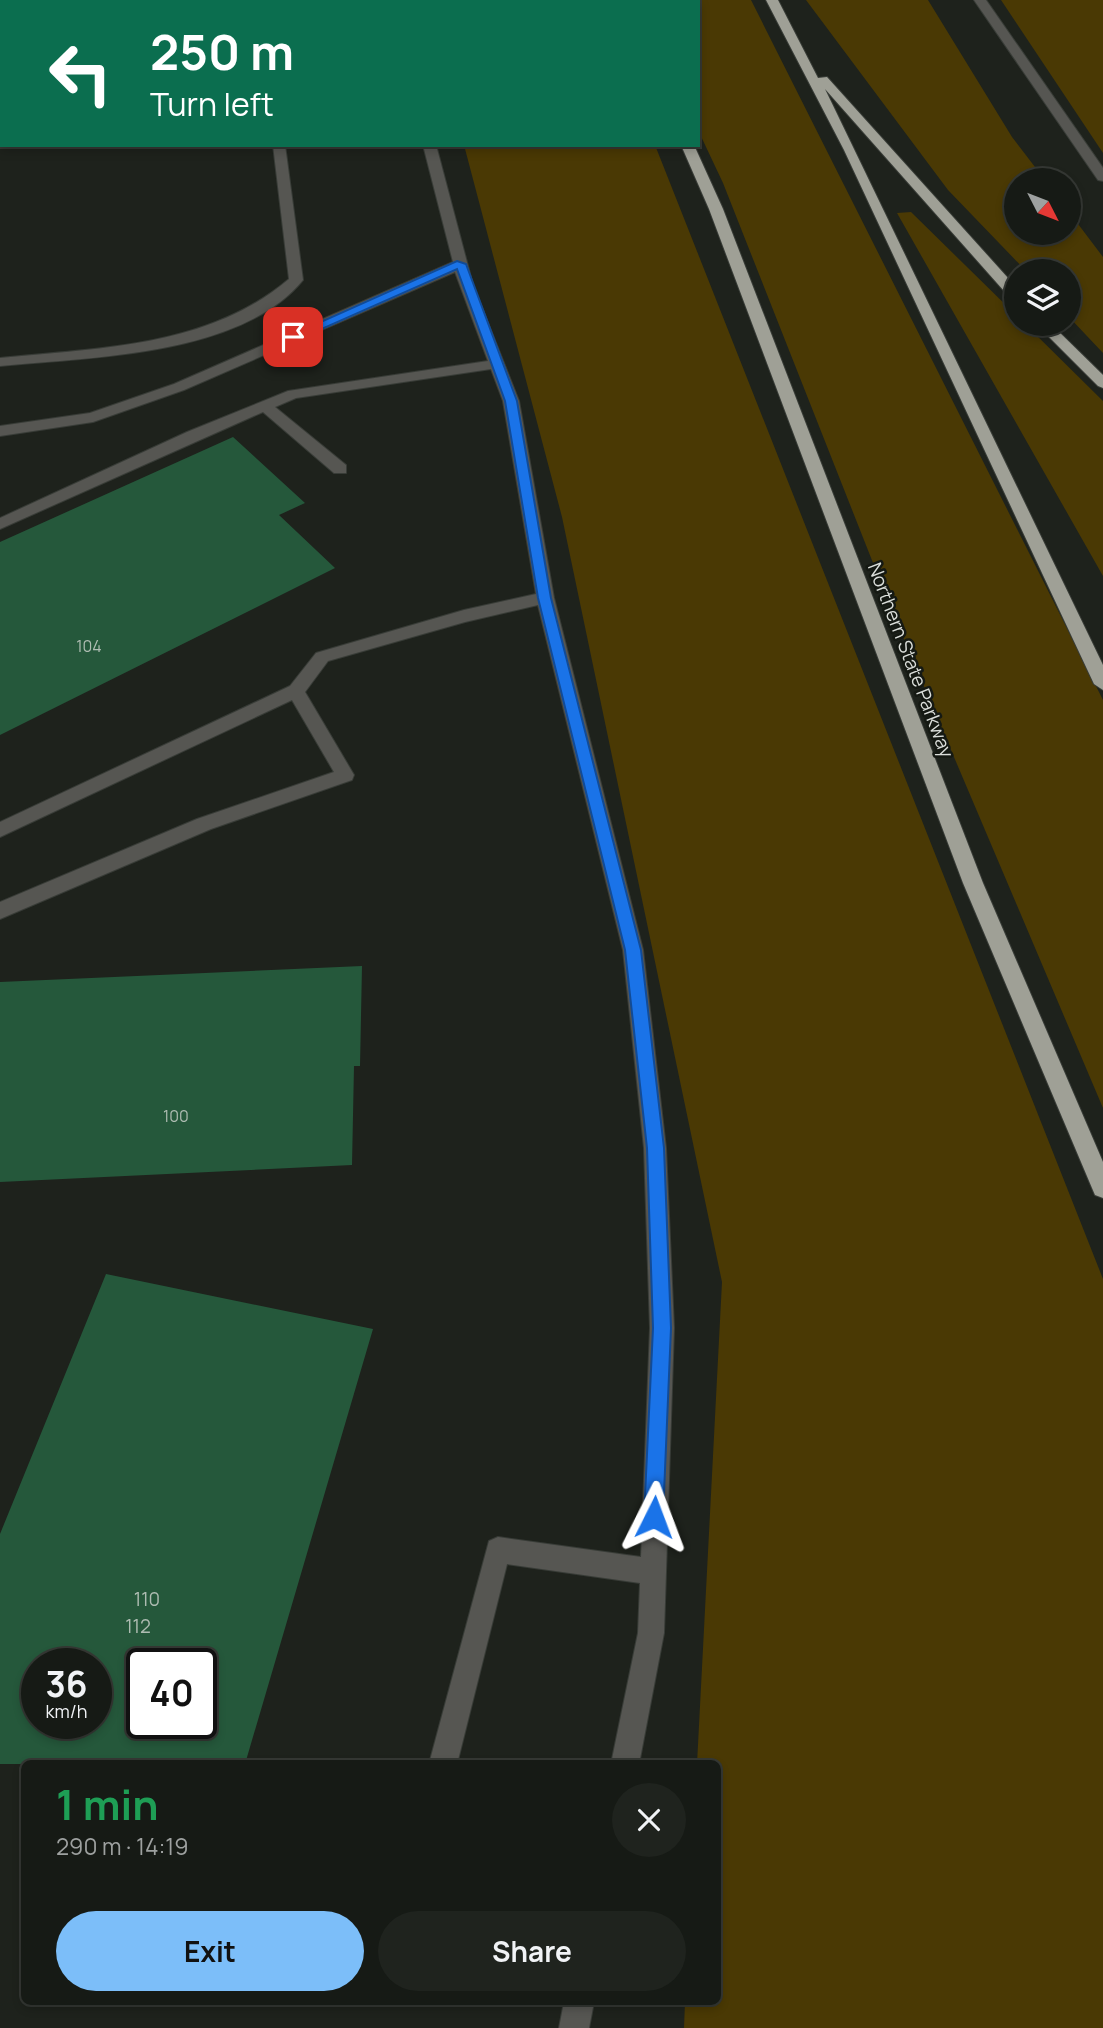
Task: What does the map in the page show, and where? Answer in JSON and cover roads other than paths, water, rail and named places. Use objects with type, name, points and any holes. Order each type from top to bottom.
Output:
[{"type":"highway","points":[[772,0],[850,150],[1103,684]]},
{"type":"highway","points":[[801,55],[1004,282]]},
{"type":"highway","name":"Northern State Parkway","points":[[688,147],[716,209],[974,883],[1103,1188]]},
{"type":"highway","points":[[1055,336],[1103,383]]},
{"type":"street","points":[[980,0],[1103,177]]},
{"type":"street","points":[[0,362],[174,342],[213,330],[281,296],[296,280],[279,147]]},
{"type":"street","points":[[430,147],[461,264],[511,401],[545,598],[633,950],[656,1148],[662,1328],[651,1572],[651,1633],[626,1760]]},
{"type":"street","points":[[0,431],[93,417],[179,387],[461,264]]},
{"type":"street","points":[[0,524],[192,435],[292,394],[497,364]]},
{"type":"street","points":[[264,405],[340,469]]},
{"type":"street","points":[[0,830],[296,691],[322,657],[464,616],[545,598]]},
{"type":"street","points":[[0,911],[204,824],[345,775],[296,691]]},
{"type":"street","points":[[444,1760],[498,1550],[651,1572]]},
{"type":"street","points":[[574,2028],[578,2005]]}]
